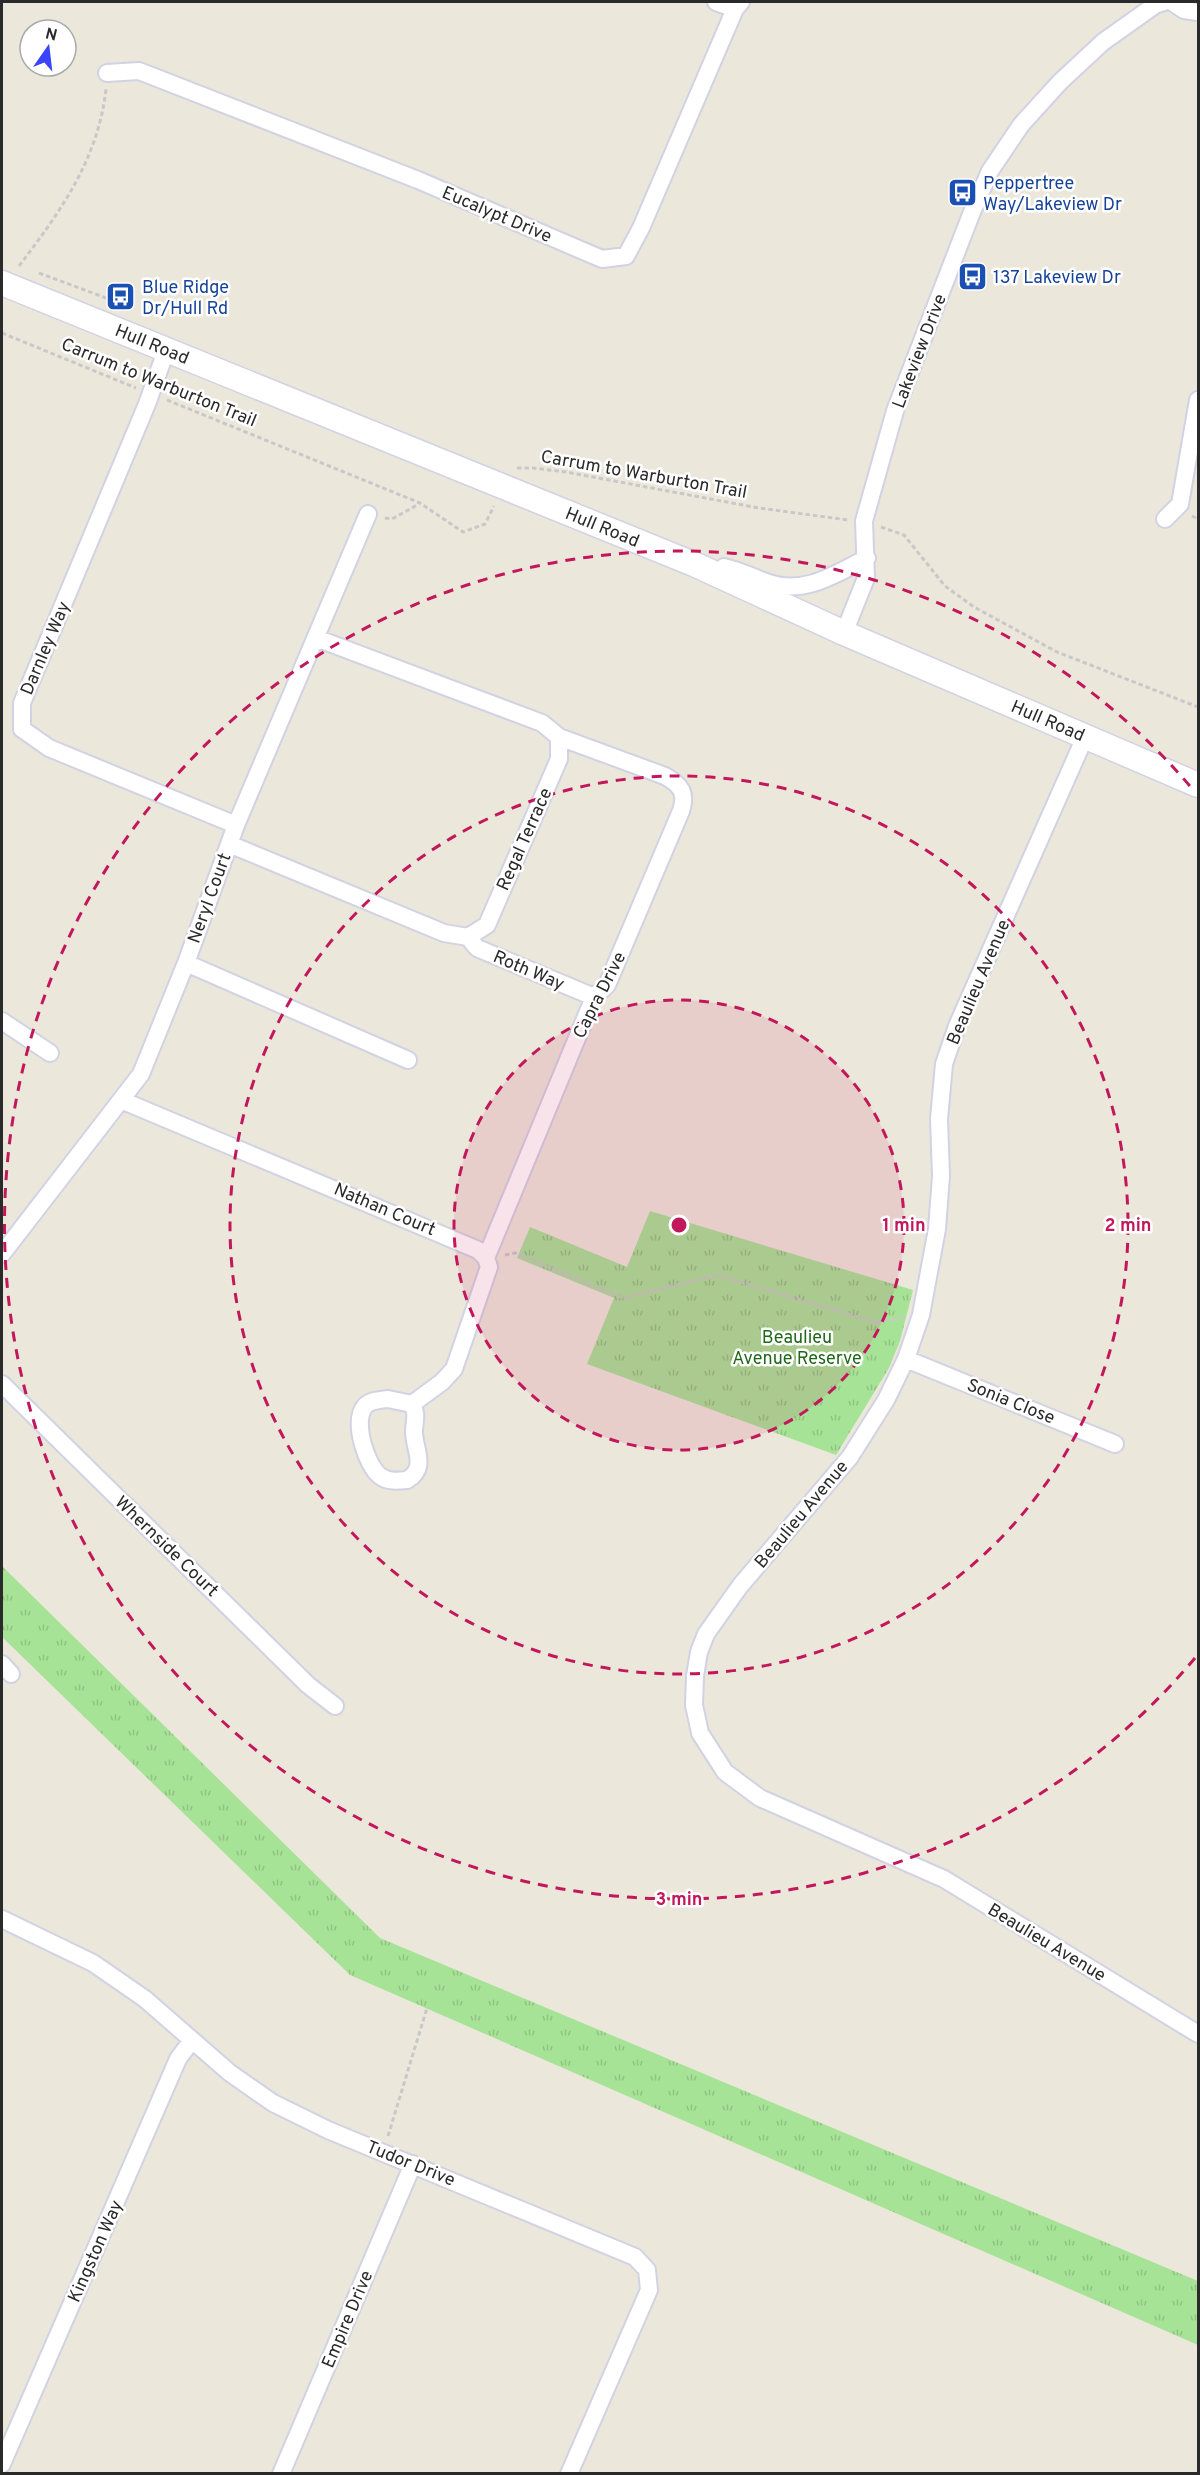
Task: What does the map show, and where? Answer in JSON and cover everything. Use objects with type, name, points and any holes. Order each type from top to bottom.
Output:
[{"type":"main road","name":"Hull Road","points":[[2,283],[696,565],[844,633],[1198,785]]},
{"type":"street","points":[[716,2],[738,5]]},
{"type":"street","name":"Lakeview Drive","points":[[844,633],[866,578],[864,521],[895,411],[990,171],[1021,125],[1060,82],[1103,42],[1155,5],[1164,2]]},
{"type":"street","points":[[1172,2],[1184,10],[1198,12]]},
{"type":"street","name":"Eucalypt Drive","points":[[107,73],[139,71],[418,180],[602,259],[626,256],[641,228],[738,5]]},
{"type":"street","name":"Darnley Way","points":[[166,351],[151,393],[22,703],[22,729],[49,748],[236,825]]},
{"type":"street","points":[[1165,519],[1180,504],[1198,400]]},
{"type":"street","name":"Neryl Court","points":[[2,1254],[141,1074],[186,963],[236,825],[369,514]]},
{"type":"street","points":[[696,565],[727,567],[770,584],[788,588],[803,587],[867,558]]},
{"type":"street","points":[[316,638],[542,723],[559,737]]},
{"type":"street","name":"Regal Terrace","points":[[468,937],[487,925],[560,759],[559,737]]},
{"type":"street","name":"Capra Drive","points":[[486,1258],[594,997],[608,985],[685,797],[682,788],[676,782],[559,737]]},
{"type":"street","name":"Beaulieu Avenue","points":[[1085,737],[957,1026],[944,1064],[939,1119],[941,1176],[937,1228],[921,1314],[906,1359],[886,1400],[850,1457],[741,1586],[706,1634],[699,1652],[694,1706],[700,1733],[724,1772],[760,1798],[944,1878],[1198,2034]]},
{"type":"street","points":[[229,844],[444,933],[468,937]]},
{"type":"street","name":"Roth Way","points":[[468,937],[477,948],[594,997]]},
{"type":"street","points":[[186,963],[408,1060]]},
{"type":"street","points":[[2,1021],[50,1053]]},
{"type":"street","name":"Nathan Court","points":[[121,1100],[463,1242],[478,1250],[486,1258]]},
{"type":"street","points":[[412,1404],[416,1413],[414,1433],[420,1454],[417,1471],[407,1480],[387,1480],[378,1475],[370,1464],[362,1444],[361,1414],[365,1406],[374,1401],[388,1399],[412,1404],[442,1382],[454,1369],[486,1279],[489,1267],[486,1258]]},
{"type":"street","name":"Sonia Close","points":[[906,1359],[1115,1444]]},
{"type":"street","name":"Whernside Court","points":[[2,1384],[158,1540],[218,1595],[308,1685],[335,1706]]},
{"type":"street","name":"Tudor Drive","points":[[2,1919],[93,1963],[146,1999],[230,2073],[273,2103],[328,2130],[635,2257],[647,2270],[649,2290],[569,2474]]},
{"type":"street","name":"Kingston Way","points":[[2,2464],[178,2059],[192,2040]]},
{"type":"street","name":"Empire Drive","points":[[281,2474],[413,2164]]},
{"type":"path","points":[[28,270],[18,267],[52,223],[81,176],[103,113],[107,73]]},
{"type":"path","points":[[37,273],[125,305]]},
{"type":"path","name":"Carrum to Warburton Trail","points":[[2,333],[420,503],[463,532],[485,524],[509,469],[533,468],[759,508],[864,521],[904,535],[945,586],[974,607],[1015,630],[1057,652],[1198,707]]},
{"type":"path","points":[[369,514],[392,519],[420,503]]},
{"type":"path","points":[[486,1258],[515,1253],[623,1298],[717,1275],[875,1322],[921,1314]]},
{"type":"path","points":[[383,2151],[427,2008]]},
{"type":"green space","name":"Beaulieu Avenue Reserve","points":[[650,1211],[913,1290],[900,1341],[889,1368],[836,1455],[587,1364],[614,1298],[517,1258],[530,1227],[627,1267]]},
{"type":"green space","points":[[2,1566],[380,1938],[1198,2281],[1198,2345],[350,1975],[2,1637]]},
{"type":"place","name":"Peppertree Way/Lakeview Dr","points":[[962,193]]},
{"type":"place","name":"137 Lakeview Dr","points":[[972,277]]},
{"type":"place","name":"Blue Ridge Dr/Hull Rd","points":[[121,297]]}]
